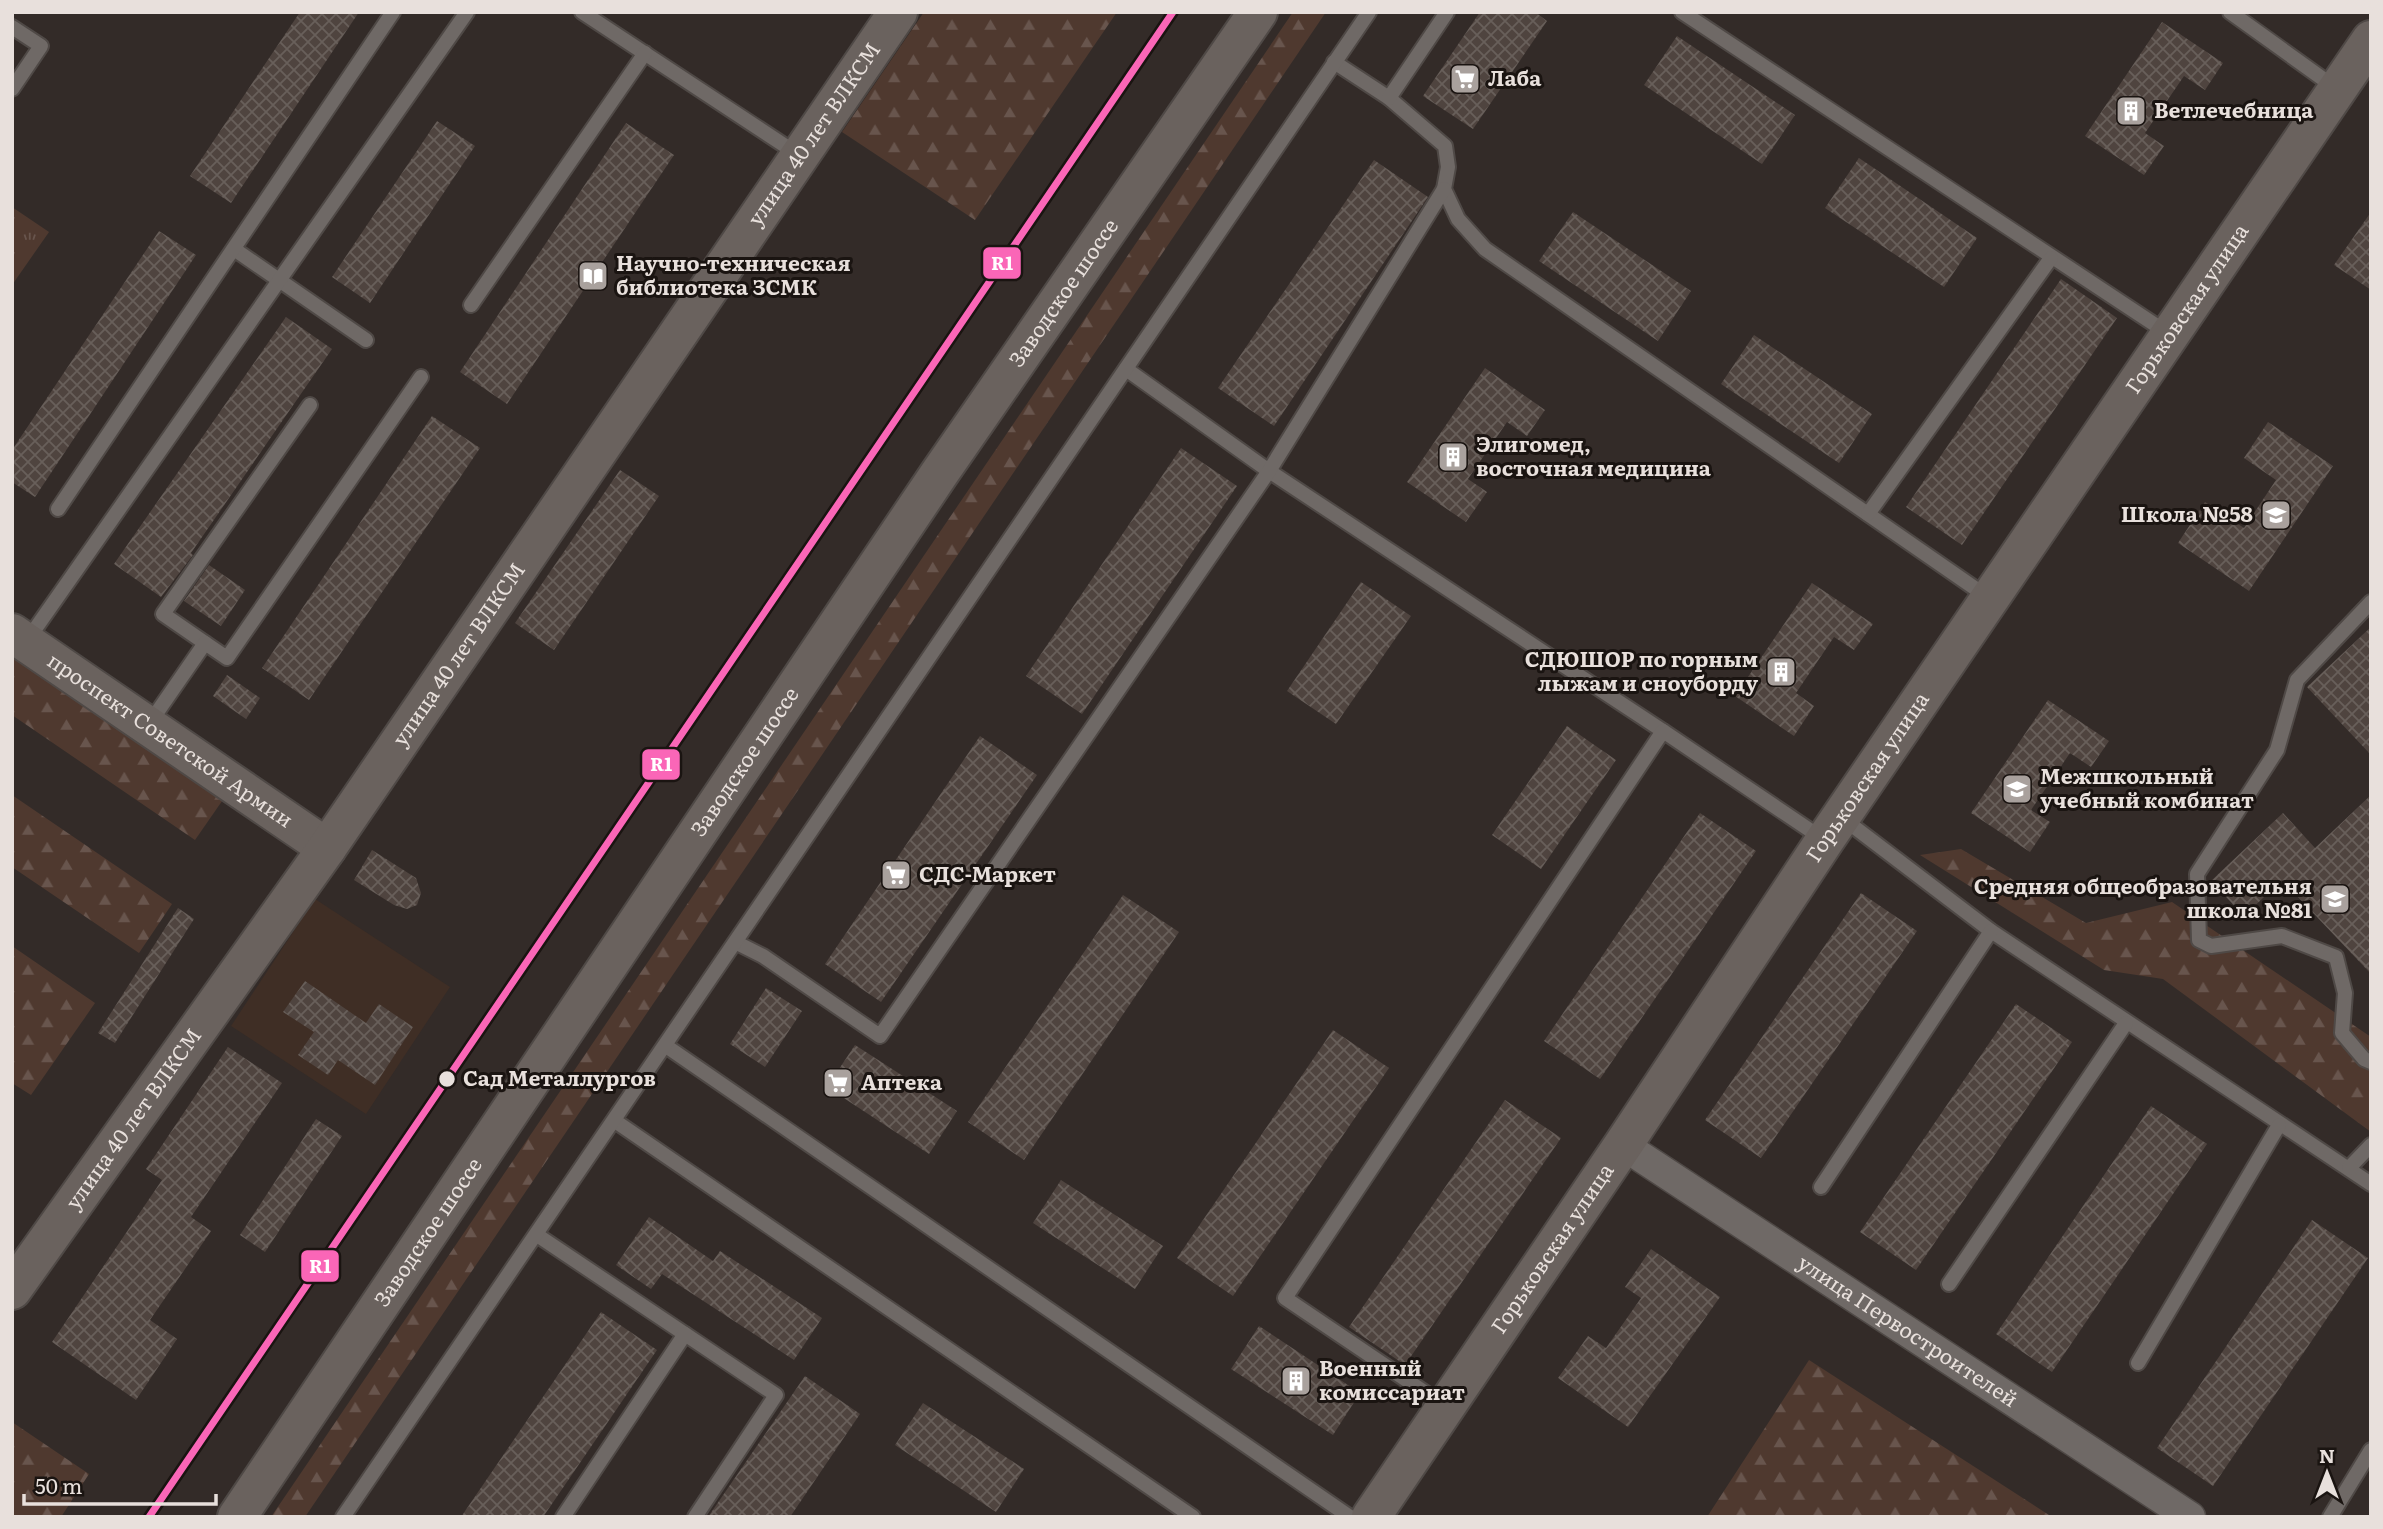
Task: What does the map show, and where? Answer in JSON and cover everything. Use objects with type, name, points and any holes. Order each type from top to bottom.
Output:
[{"type":"street","name":"улица 40 лет ВЛКСМ","points":[[21,1271],[327,848],[898,12]]},
{"type":"street","name":"Заводское шоссе","points":[[237,1517],[939,474],[1258,12]]},
{"type":"street","name":"Горьковская улица","points":[[1371,1517],[1623,1145],[1832,828],[2371,40]]},
{"type":"street","name":"проспект Советской Армии","points":[[19,637],[327,848]]},
{"type":"street","name":"улица Первостроителей","points":[[1623,1145],[2190,1517]]},
{"type":"lane","points":[[58,509],[393,12]]},
{"type":"lane","points":[[19,637],[279,280],[467,12]]},
{"type":"lane","points":[[582,12],[800,155]]},
{"type":"lane","points":[[342,1517],[737,943],[1369,12]]},
{"type":"lane","points":[[1388,98],[1447,12]]},
{"type":"lane","points":[[1682,12],[2170,335]]},
{"type":"lane","points":[[2230,12],[2338,89]]},
{"type":"lane","points":[[12,27],[41,46],[12,89]]},
{"type":"lane","points":[[471,305],[645,53]]},
{"type":"lane","points":[[737,943],[763,956],[880,1036],[1269,471],[1444,189],[1448,167],[1445,146],[1388,98],[1334,62]]},
{"type":"lane","points":[[1444,189],[1458,219],[1485,249],[1989,598]]},
{"type":"lane","points":[[233,249],[366,340]]},
{"type":"lane","points":[[1868,514],[2051,258]]},
{"type":"lane","points":[[1125,369],[1269,471],[1663,731],[1832,828],[2371,1184]]},
{"type":"lane","points":[[310,405],[163,614],[227,658],[421,377]]},
{"type":"lane","points":[[2371,603],[2297,680],[2277,750],[2197,874],[2199,940],[2211,946],[2282,936],[2336,957],[2344,993],[2342,1032],[2364,1059],[2371,1062]]},
{"type":"lane","points":[[148,725],[205,643]]},
{"type":"lane","points":[[1447,1406],[1285,1298],[1663,731]]},
{"type":"lane","points":[[1821,1186],[1991,931]]},
{"type":"lane","points":[[1949,1284],[2126,1023]]},
{"type":"lane","points":[[666,1046],[1350,1517]]},
{"type":"lane","points":[[615,1121],[1193,1517]]},
{"type":"lane","points":[[2138,1363],[2279,1125]]},
{"type":"lane","points":[[2349,1168],[2371,1145]]},
{"type":"lane","points":[[537,1235],[776,1395],[695,1517]]},
{"type":"lane","points":[[563,1517],[685,1334]]},
{"type":"lane","points":[[2330,1517],[2371,1450]]},
{"type":"shaded area","points":[[315,899],[450,987],[366,1114],[231,1026]]},
{"type":"green space","points":[[924,12],[1117,12],[975,220],[842,132]]},
{"type":"green space","points":[[1293,12],[1326,12],[305,1517],[271,1517]]},
{"type":"green space","points":[[12,207],[49,232],[12,285]]},
{"type":"green space","points":[[12,643],[229,791],[195,840],[12,715]]},
{"type":"green space","points":[[12,795],[172,904],[139,953],[12,867]]},
{"type":"green space","points":[[1961,849],[2086,923],[2172,902],[2371,1037],[2371,1132],[2163,979],[2104,970],[1920,855]]},
{"type":"green space","points":[[12,946],[95,1003],[31,1095],[12,1083]]},
{"type":"green space","points":[[1809,1360],[2052,1517],[1707,1517]]},
{"type":"green space","points":[[12,1422],[89,1474],[61,1517],[12,1517]]},
{"type":"building","points":[[300,12],[359,12],[231,203],[190,176]]},
{"type":"building","points":[[1480,12],[1535,12],[1547,21],[1473,129],[1423,96]]},
{"type":"building","name":"Ветлечебница","points":[[2162,22],[2223,63],[2205,90],[2184,76],[2145,133],[2164,146],[2144,175],[2085,136]]},
{"type":"building","points":[[1677,36],[1795,115],[1762,164],[1644,85]]},
{"type":"building","points":[[437,121],[475,146],[370,303],[332,277]]},
{"type":"building","points":[[626,123],[674,155],[507,404],[460,372]]},
{"type":"building","points":[[1859,158],[1977,238],[1944,287],[1825,208]]},
{"type":"building","points":[[1374,160],[1428,197],[1274,426],[1218,388]]},
{"type":"building","points":[[1573,212],[1691,291],[1658,341],[1539,261]]},
{"type":"building","points":[[2371,212],[2371,290],[2334,265]]},
{"type":"building","points":[[159,231],[196,255],[35,497],[12,482],[12,450]]},
{"type":"building","points":[[2061,279],[2117,318],[1962,545],[1906,507]]},
{"type":"building","points":[[286,317],[332,349],[191,553],[193,555],[161,597],[114,564]]},
{"type":"building","points":[[1754,335],[1872,414],[1839,463],[1721,384]]},
{"type":"building","name":"Элигомед, восточная медицина","points":[[1485,368],[1545,410],[1527,436],[1507,422],[1468,479],[1487,492],[1466,522],[1407,482]]},
{"type":"building","points":[[432,416],[480,448],[309,700],[262,668]]},
{"type":"building","name":"Школа №58","points":[[2268,422],[2333,466],[2249,591],[2178,543],[2205,502],[2244,528],[2276,480],[2244,458]]},
{"type":"building","points":[[1181,448],[1237,486],[1082,714],[1026,676]]},
{"type":"building","points":[[620,470],[659,496],[554,650],[515,623]]},
{"type":"building","points":[[209,565],[245,590],[221,626],[184,601]]},
{"type":"building","points":[[1361,582],[1411,616],[1336,724],[1287,691]]},
{"type":"building","name":"СДЮШОР по горным лыжам и сноуборду","points":[[1812,583],[1873,624],[1854,650],[1834,637],[1796,693],[1814,706],[1794,736],[1735,696]]},
{"type":"building","points":[[2371,627],[2371,755],[2307,687]]},
{"type":"building","points":[[227,675],[260,698],[246,719],[213,696]]},
{"type":"building","name":"Межшкольный учебный комбинат","points":[[2048,700],[2109,741],[2091,767],[2070,753],[2031,810],[2050,822],[2030,852],[1971,813]]},
{"type":"building","points":[[1567,726],[1616,760],[1541,869],[1492,835]]},
{"type":"building","points":[[980,736],[1037,775],[881,1002],[825,964]]},
{"type":"building","name":"Средняя общеобразовательня школа №81","points":[[2371,795],[2371,974],[2282,880],[2244,916],[2211,881],[2283,813],[2315,848]]},
{"type":"building","points":[[1700,813],[1756,851],[1600,1079],[1544,1041]]},
{"type":"building","points":[[372,850],[416,878],[421,893],[417,905],[407,909],[394,905],[354,880]]},
{"type":"building","points":[[1861,893],[1917,931],[1761,1158],[1705,1120]]},
{"type":"building","points":[[1123,895],[1179,932],[1024,1160],[968,1122]]},
{"type":"building","points":[[178,908],[194,919],[115,1043],[98,1033]]},
{"type":"building","points":[[305,981],[366,1023],[379,1004],[413,1027],[375,1085],[338,1060],[328,1075],[298,1055],[314,1032],[283,1012]]},
{"type":"building","points":[[766,988],[802,1011],[765,1067],[730,1044]]},
{"type":"building","points":[[2016,1004],[2072,1042],[1916,1270],[1860,1232]]},
{"type":"building","points":[[1333,1030],[1389,1068],[1233,1296],[1177,1258]]},
{"type":"building","points":[[855,1045],[957,1111],[929,1154],[827,1087]]},
{"type":"building","points":[[228,1047],[282,1083],[191,1217],[211,1231],[150,1320],[177,1339],[136,1400],[52,1342],[162,1180],[146,1169]]},
{"type":"building","points":[[1505,1100],[1561,1138],[1405,1365],[1349,1327]]},
{"type":"building","points":[[2151,1106],[2207,1144],[2052,1372],[1996,1334]]},
{"type":"building","points":[[316,1119],[342,1136],[265,1252],[240,1235]]},
{"type":"building","points":[[1061,1180],[1163,1246],[1135,1289],[1033,1223]]},
{"type":"building","points":[[649,1217],[713,1261],[720,1251],[822,1318],[794,1360],[662,1274],[651,1289],[616,1265]]},
{"type":"building","points":[[2312,1220],[2368,1258],[2213,1486],[2157,1448]]},
{"type":"building","points":[[1651,1249],[1720,1297],[1628,1427],[1558,1378],[1588,1336],[1606,1348],[1641,1298],[1625,1287]]},
{"type":"building","points":[[601,1312],[657,1350],[543,1517],[461,1517]]},
{"type":"building","name":"Военный комиссариат","points":[[1259,1326],[1360,1393],[1333,1435],[1231,1369]]},
{"type":"building","points":[[805,1376],[860,1414],[790,1517],[708,1517]]},
{"type":"building","points":[[923,1403],[1024,1469],[996,1512],[895,1445]]},
{"type":"transit line","name":"R1","points":[[149,1517],[1173,12]]},
{"type":"place","name":"Лаба","points":[[1465,79]]},
{"type":"place","name":"Ветлечебница","points":[[2131,111]]},
{"type":"place","name":"Научно-техническая библиотека ЗСМК","points":[[593,276]]},
{"type":"place","name":"Элигомед, восточная медицина","points":[[1453,457]]},
{"type":"place","name":"Школа №58","points":[[2276,515]]},
{"type":"place","name":"СДЮШОР по горным лыжам и сноуборду","points":[[1781,672]]},
{"type":"place","name":"Межшкольный учебный комбинат","points":[[2017,789]]},
{"type":"place","name":"СДС-Маркет","points":[[896,875]]},
{"type":"place","name":"Средняя общеобразовательня школа №81","points":[[2335,899]]},
{"type":"place","name":"Сад Металлургов","points":[[447,1079]]},
{"type":"place","name":"Аптека","points":[[838,1083]]},
{"type":"place","name":"Военный комиссариат","points":[[1296,1381]]}]
